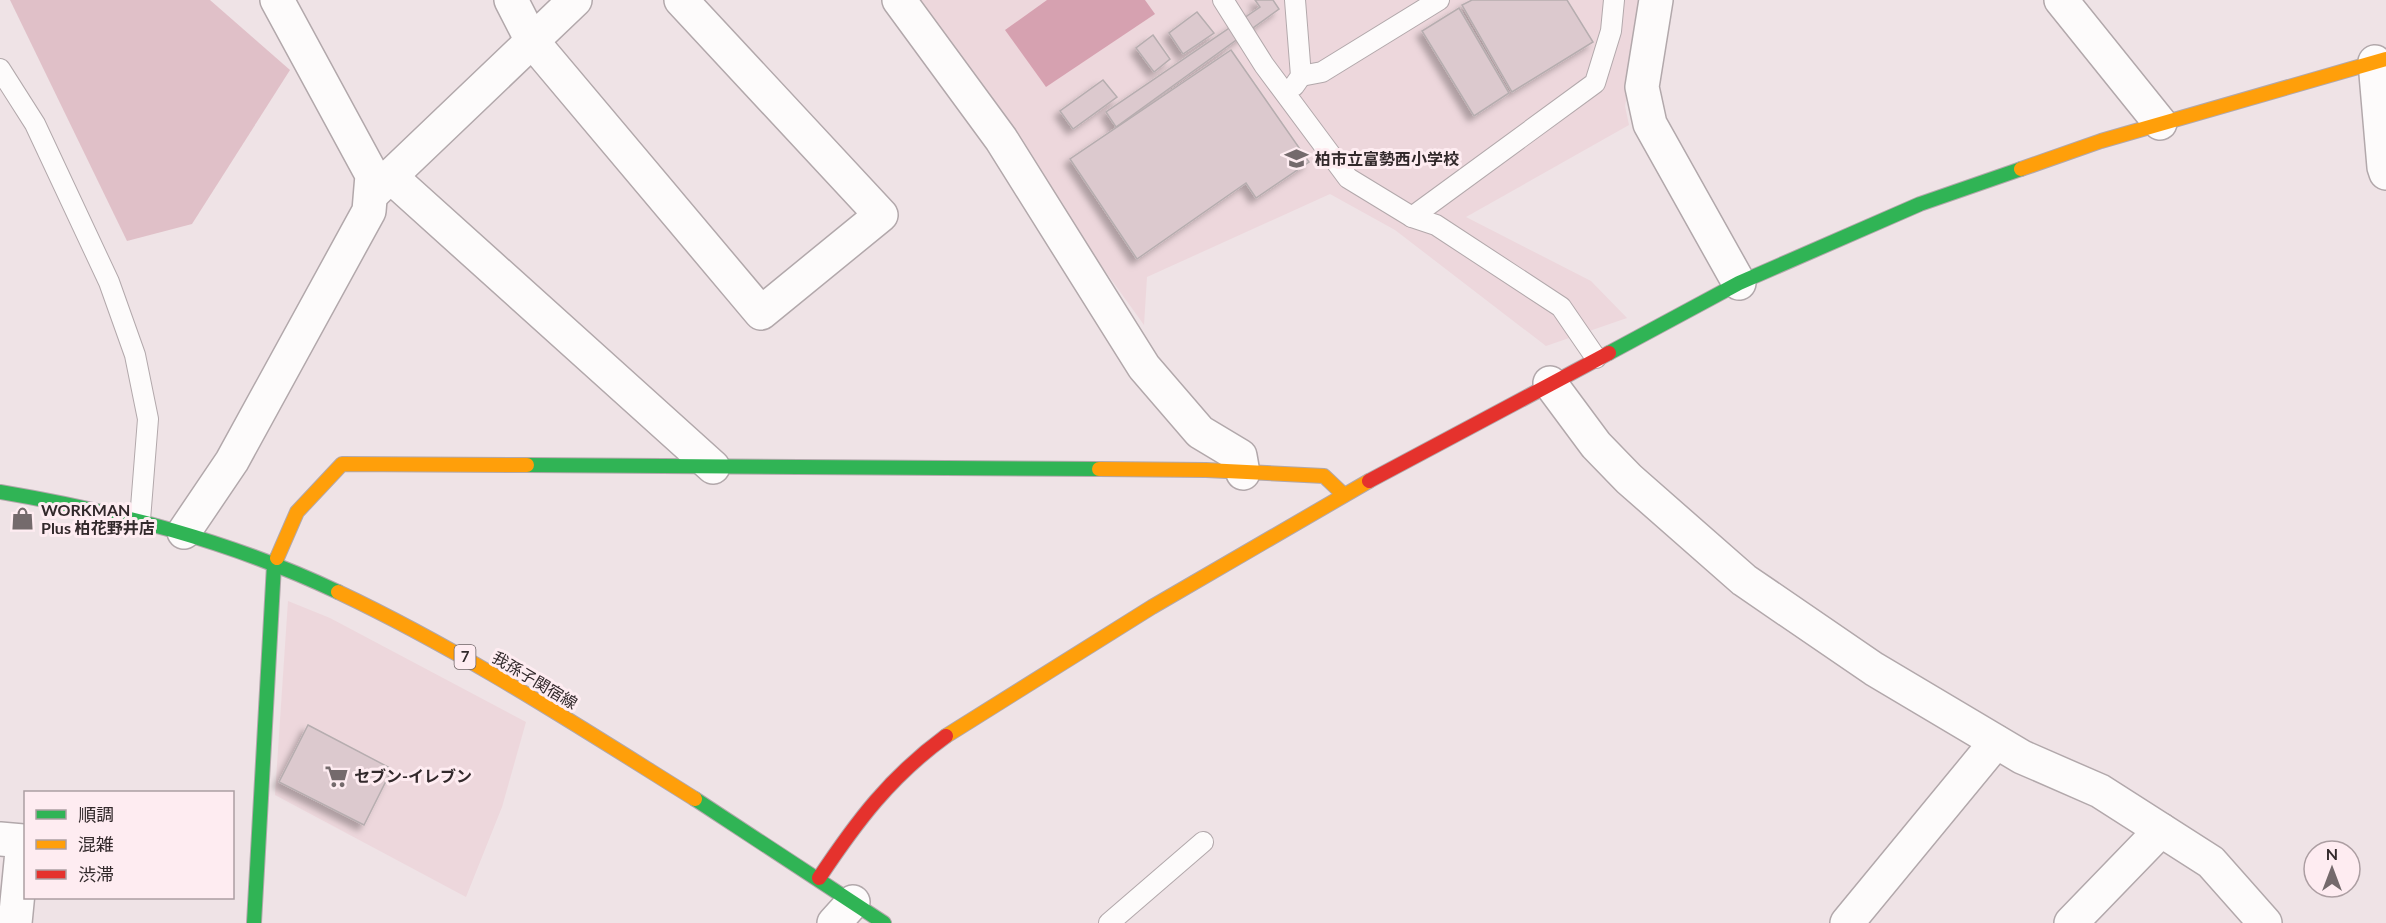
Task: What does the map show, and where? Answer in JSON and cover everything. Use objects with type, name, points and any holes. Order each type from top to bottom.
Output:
[{"type":"street","points":[[277,0],[372,175],[380,185],[412,197],[713,467]]},
{"type":"street","points":[[511,0],[532,41],[761,313],[881,215],[681,0]]},
{"type":"street","points":[[184,532],[232,461],[369,211],[380,185],[575,0]]},
{"type":"street","points":[[899,0],[1001,139],[1144,367],[1200,432],[1240,456],[1243,473]]},
{"type":"street","points":[[1656,0],[1642,87],[1650,124],[1739,283]]},
{"type":"street","points":[[2061,0],[2160,123]]},
{"type":"street","points":[[819,878],[852,829],[884,789],[944,737],[1152,607],[1344,495],[1739,283],[1920,204],[2101,141],[2380,60],[2386,173]]},
{"type":"street","points":[[1550,383],[1596,445],[1629,479],[1744,580],[1874,669],[2022,757],[2100,791],[2211,862],[2265,923]]},
{"type":"street","points":[[254,923],[274,565],[297,512],[342,464],[1195,470],[1324,476],[1344,495]]},
{"type":"street","name":"我孫子関宿線","points":[[0,492],[140,520],[184,532],[274,565],[354,600],[452,649],[537,699],[819,878],[843,912],[884,923]]},
{"type":"street","points":[[1847,923],[1996,742]]},
{"type":"street","points":[[2071,923],[2161,830]]},
{"type":"street","points":[[0,839],[22,841],[15,923]]},
{"type":"lane","points":[[1223,0],[1287,96],[1348,178],[1412,217],[1436,225],[1561,307],[1596,358]]},
{"type":"lane","points":[[1287,96],[1301,76],[1295,0]]},
{"type":"lane","points":[[1301,76],[1322,72],[1439,0]]},
{"type":"lane","points":[[1412,217],[1595,83],[1611,32],[1614,0]]},
{"type":"lane","points":[[0,69],[35,124],[109,282],[135,355],[148,418],[140,520]]},
{"type":"lane","points":[[1109,923],[1203,842]]},
{"type":"shaded area","points":[[10,0],[210,0],[290,70],[192,224],[127,241]]},
{"type":"shaded area","name":"柏市立富勢西小学校","points":[[910,0],[1645,0],[1625,106],[1629,125],[1466,217],[1591,281],[1627,318],[1546,346],[1395,230],[1330,194],[1147,277],[1144,325]]},
{"type":"shaded area","points":[[1047,0],[1145,0],[1155,14],[1046,87],[1005,30]]},
{"type":"shaded area","points":[[288,601],[330,618],[526,722],[502,807],[466,897],[275,795]]},
{"type":"building","points":[[1255,0],[1273,0],[1279,9],[1116,127],[1106,112],[1260,7]]},
{"type":"building","points":[[1472,0],[1567,0],[1593,42],[1512,92],[1462,5]]},
{"type":"building","points":[[1459,8],[1509,93],[1474,116],[1422,31]]},
{"type":"building","points":[[1197,12],[1214,33],[1183,54],[1169,33]]},
{"type":"building","points":[[1153,35],[1170,59],[1154,72],[1136,48]]},
{"type":"building","points":[[1231,50],[1309,162],[1256,198],[1246,183],[1137,259],[1070,159]]},
{"type":"building","points":[[1103,80],[1117,97],[1073,129],[1060,111]]},
{"type":"building","name":"セブン-イレブン","points":[[308,725],[392,769],[364,825],[279,782]]},
{"type":"traffic: fast","points":[[1609,353],[1739,283],[1920,204],[2021,169]]},
{"type":"traffic: fast","points":[[527,465],[1099,469]]},
{"type":"traffic: fast","points":[[0,492],[87,509],[173,530],[256,558],[338,592]]},
{"type":"traffic: fast","points":[[254,923],[274,565],[277,558]]},
{"type":"traffic: fast","points":[[695,799],[884,923]]},
{"type":"traffic: slow","points":[[2021,169],[2101,141],[2386,59]]},
{"type":"traffic: slow","points":[[277,558],[297,512],[342,464],[527,465]]},
{"type":"traffic: slow","points":[[1099,469],[1206,470],[1324,476],[1344,495]]},
{"type":"traffic: slow","points":[[946,736],[1152,607],[1369,481]]},
{"type":"traffic: slow","points":[[338,592],[475,664],[695,799]]},
{"type":"traffic: jam","points":[[1369,481],[1609,353]]},
{"type":"traffic: jam","points":[[819,878],[861,819],[891,784],[946,736]]},
{"type":"place","name":"柏市立富勢西小学校","points":[[1297,159]]},
{"type":"place","name":"WORKMAN Plus 柏花野井店","points":[[23,519]]},
{"type":"place","name":"セブン-イレブン","points":[[336,776]]}]
